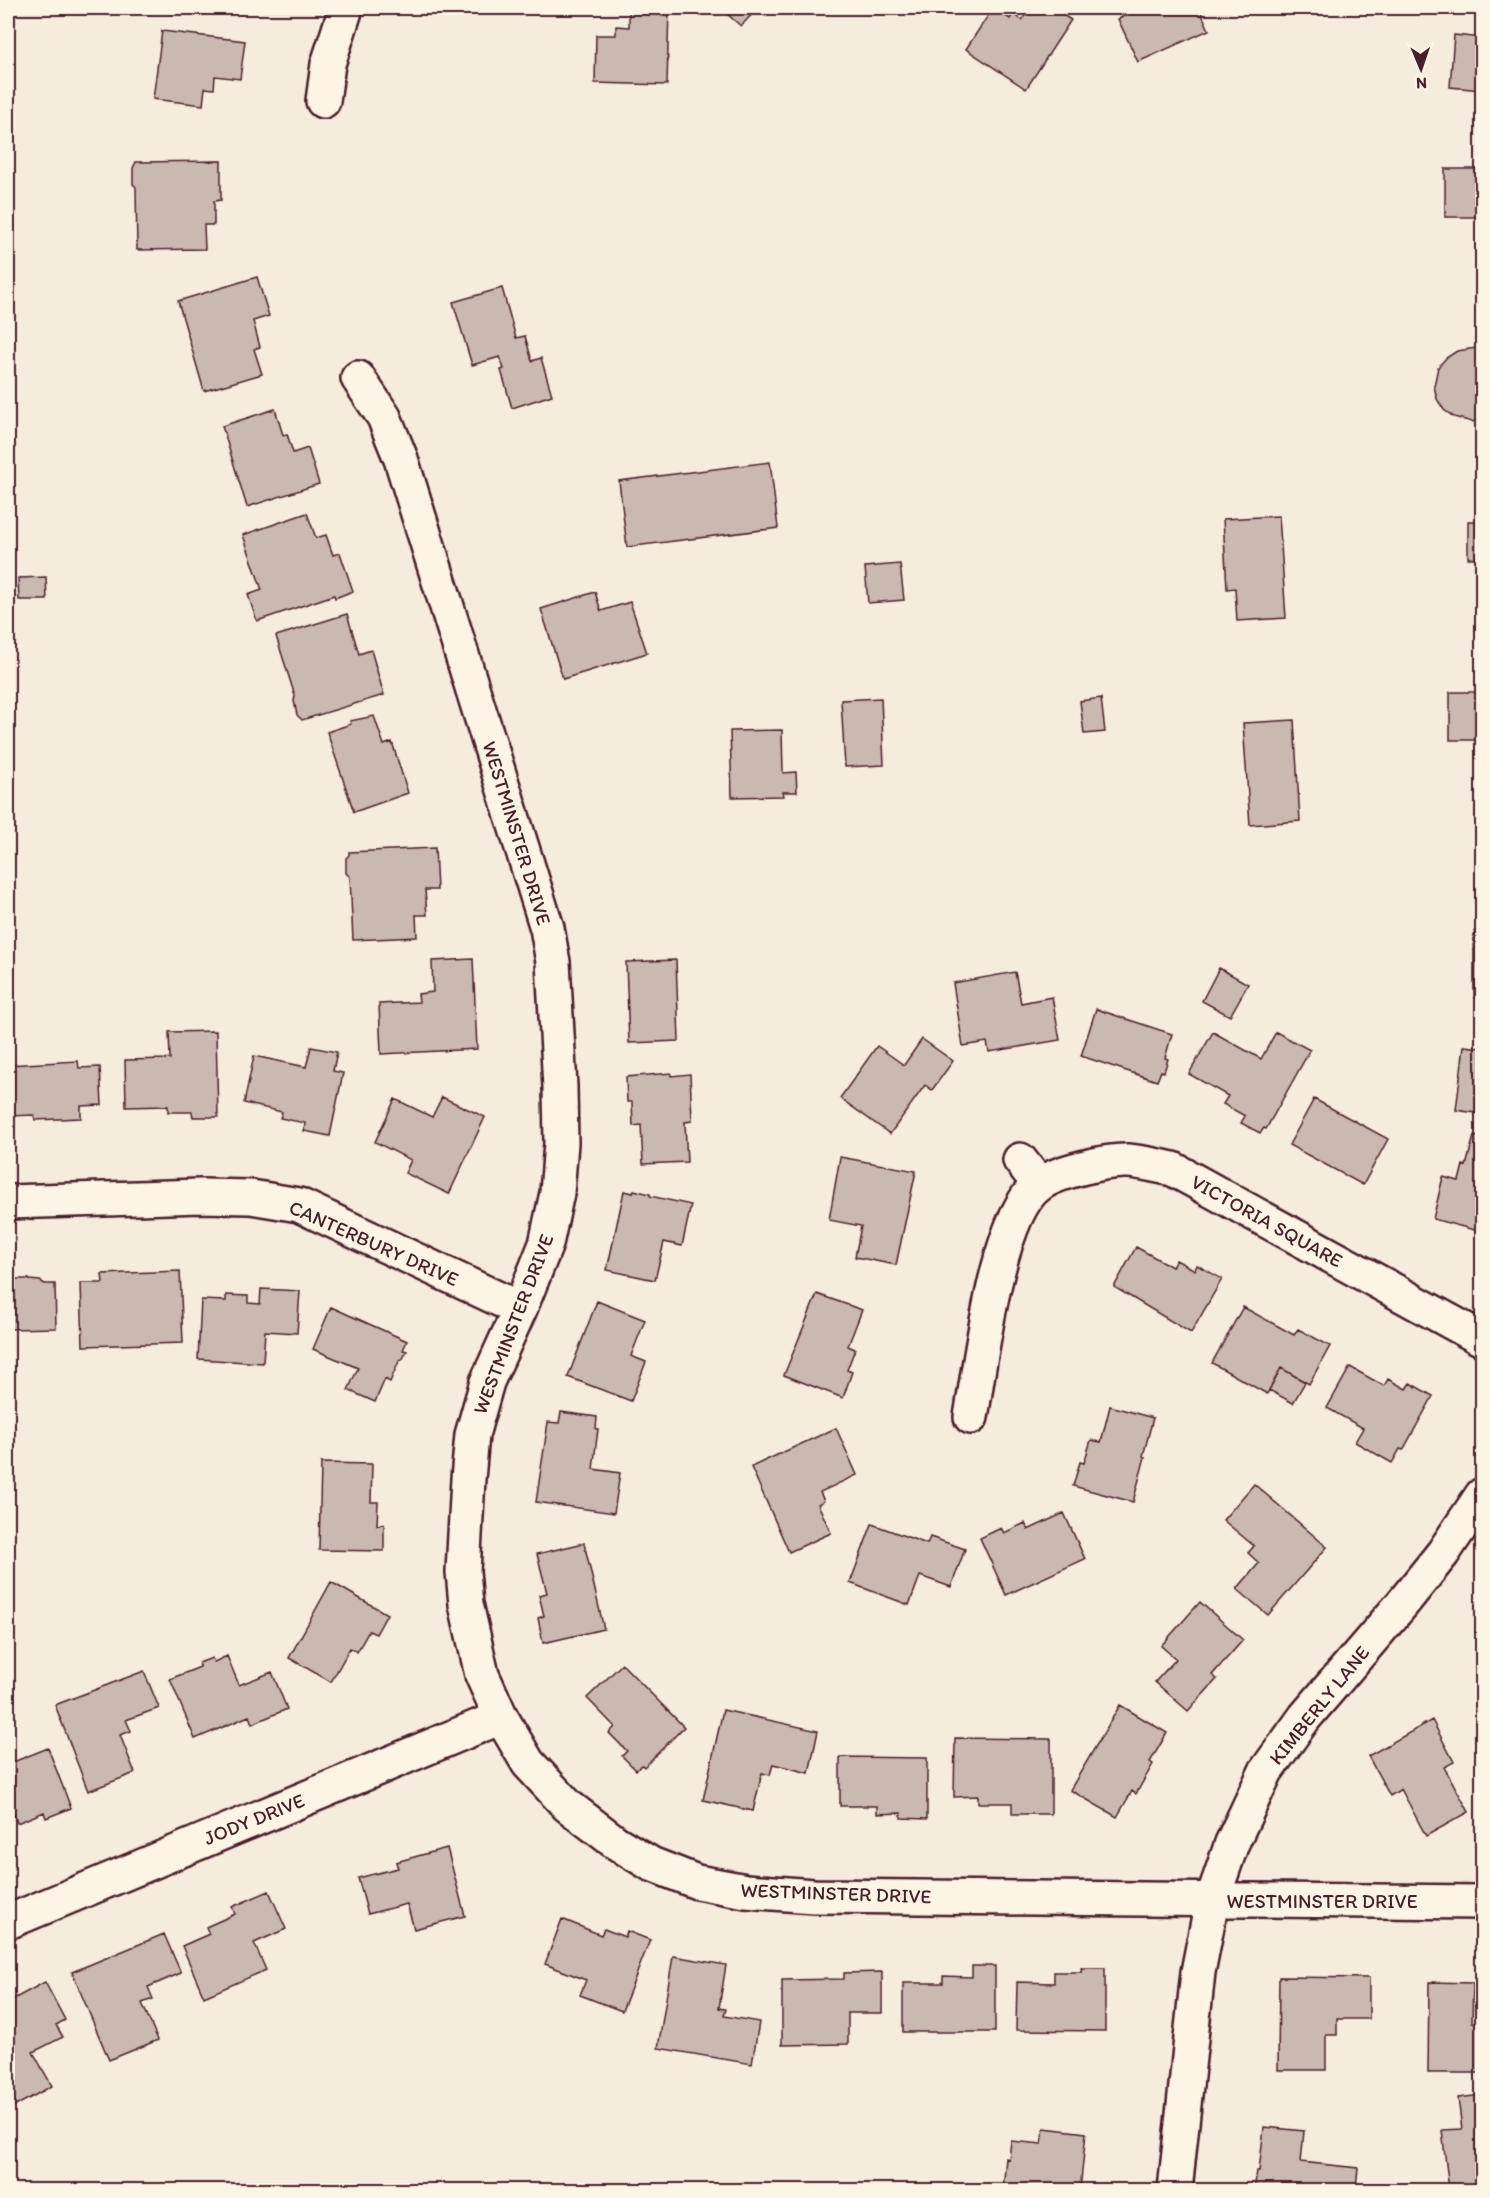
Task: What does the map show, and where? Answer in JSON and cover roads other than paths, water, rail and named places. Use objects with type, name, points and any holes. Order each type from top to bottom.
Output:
[{"type":"street","points":[[323,101],[328,64],[346,8]]},
{"type":"street","name":"WESTMINSTER DRIVE","points":[[358,378],[384,417],[401,459],[547,928],[551,950],[560,1098],[561,1143],[557,1193],[546,1244],[487,1382],[472,1435],[463,1572],[466,1604],[482,1675],[501,1717],[528,1763],[568,1806],[615,1842],[651,1864],[697,1882],[746,1891],[814,1896],[1482,1902]]},
{"type":"street","name":"VICTORIA SQUARE","points":[[971,1417],[996,1278],[1030,1172],[1126,1161],[1173,1169],[1482,1340]]},
{"type":"street","name":"CANTERBURY DRIVE","points":[[8,1202],[250,1197],[299,1205],[520,1309]]},
{"type":"street","name":"KIMBERLY LANE","points":[[1175,2190],[1198,1972],[1212,1901],[1232,1843],[1266,1771],[1305,1718],[1443,1552],[1482,1495]]},
{"type":"street","name":"JODY DRIVE","points":[[8,1922],[501,1717]]}]
